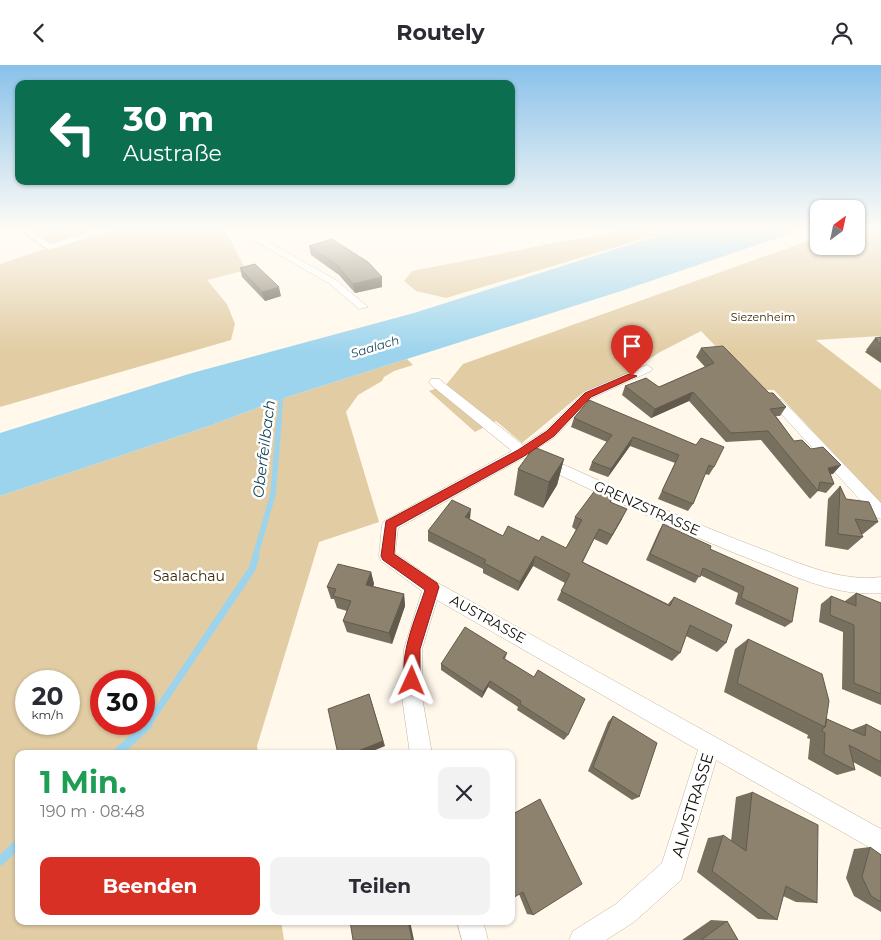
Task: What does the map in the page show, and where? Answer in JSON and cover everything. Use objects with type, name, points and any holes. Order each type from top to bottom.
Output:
[{"type":"street","points":[[313,271],[333,282],[363,307]]},
{"type":"street","name":"AUSTRASSE","points":[[647,369],[588,395],[550,434],[522,452],[390,525],[387,556],[432,587],[881,842]]},
{"type":"street","name":"GRENZSTRASSE","points":[[435,382],[522,452],[721,541],[821,579],[863,587],[881,585]]},
{"type":"street","points":[[778,403],[881,513]]},
{"type":"street","points":[[420,750],[412,697],[413,649],[432,587]]},
{"type":"street","name":"ALMSTRASSE","points":[[582,940],[626,913],[672,871],[710,745]]},
{"type":"street","points":[[471,925],[475,940]]},
{"type":"green space","points":[[0,271],[243,271],[207,280],[227,304],[235,324],[231,340],[0,407]]},
{"type":"green space","points":[[412,271],[537,271],[446,298],[416,291],[404,281]]},
{"type":"green space","name":"Siezenheim","points":[[724,271],[881,271],[881,336],[816,340],[881,390],[881,504],[774,390],[758,390],[701,331],[660,352],[620,378],[585,391],[522,443],[496,421],[475,432],[429,391],[446,385],[463,364]]},
{"type":"green space","name":"Saalachau","points":[[407,359],[413,365],[394,371],[384,377],[382,381],[358,395],[346,412],[379,522],[319,542],[257,746],[258,750],[15,750],[15,925],[282,925],[284,940],[0,940],[0,496],[209,426],[281,399]]},
{"type":"water","name":"Saalach","points":[[547,271],[680,271],[281,399],[209,426],[0,496],[0,433],[192,373],[414,313]]},
{"type":"building","points":[[243,271],[262,271],[279,287],[262,292]]},
{"type":"building","points":[[342,271],[376,271],[382,277],[353,284]]},
{"type":"building","points":[[881,337],[881,344],[875,338]]},
{"type":"building","points":[[723,346],[769,393],[773,393],[786,407],[770,409],[794,441],[802,440],[811,449],[823,447],[841,465],[828,468],[834,484],[820,482],[818,491],[768,431],[731,433],[693,392],[655,409],[625,386],[646,378],[659,387],[714,363],[701,348]]},
{"type":"building","points":[[589,400],[696,445],[701,438],[724,447],[714,467],[709,465],[693,504],[662,491],[679,455],[633,437],[611,469],[592,462],[612,435],[574,418]]},
{"type":"building","points":[[534,447],[564,459],[549,482],[518,469]]},
{"type":"building","points":[[840,486],[846,499],[869,502],[878,522],[855,519],[863,537],[838,534]]},
{"type":"building","points":[[596,489],[613,497],[610,502],[627,509],[612,535],[599,529],[582,562],[670,606],[674,597],[732,625],[726,643],[690,625],[680,653],[561,591],[570,574],[535,556],[520,582],[484,563],[486,560],[428,531],[452,500],[471,509],[465,517],[503,536],[508,526],[539,541],[542,536],[566,548],[582,520],[575,517]]},
{"type":"building","points":[[663,524],[711,546],[710,549],[798,588],[792,622],[741,598],[744,587],[703,568],[700,577],[650,554]]},
{"type":"building","points":[[338,564],[371,572],[366,585],[404,594],[389,633],[343,621],[351,601],[333,596],[336,589],[327,587]]},
{"type":"building","points":[[856,593],[881,603],[881,694],[854,683],[854,625],[830,615],[831,596],[856,606]]},
{"type":"building","points":[[465,627],[507,653],[503,658],[534,677],[538,670],[585,699],[568,735],[520,704],[521,701],[490,681],[483,692],[441,664]]},
{"type":"building","points":[[748,639],[822,674],[829,701],[825,727],[737,683]]},
{"type":"building","points":[[369,694],[383,741],[360,750],[337,750],[328,709]]},
{"type":"building","points":[[613,716],[657,743],[639,797],[593,767]]},
{"type":"building","points":[[827,719],[865,736],[866,724],[881,732],[881,762],[849,745],[855,770],[824,754],[825,733],[822,731]]},
{"type":"building","points":[[752,792],[818,825],[817,903],[786,886],[777,920],[712,871],[723,835],[746,851]]},
{"type":"building","points":[[540,799],[582,884],[533,915],[523,892],[515,897],[515,813]]},
{"type":"building","points":[[870,847],[881,855],[881,902],[871,896],[862,877]]},
{"type":"building","points":[[727,921],[738,940],[701,940]]},
{"type":"building","points":[[351,925],[409,925],[412,940],[353,940]]},
{"type":"waterway","name":"Oberfeilbach","points":[[279,422],[281,399],[284,393]]},
{"type":"waterway","name":"Oberfeilbach","points":[[255,557],[273,494],[279,421]]},
{"type":"waterway","name":"Oberfeilbach","points":[[155,714],[252,569],[256,556]]},
{"type":"waterway","name":"Oberfeilbach","points":[[120,750],[137,735]]},
{"type":"waterway","name":"Oberfeilbach","points":[[0,861],[15,847]]},
{"type":"route","points":[[412,681],[413,649],[432,587],[387,556],[390,525],[522,452],[550,434],[588,395],[632,376]]}]
